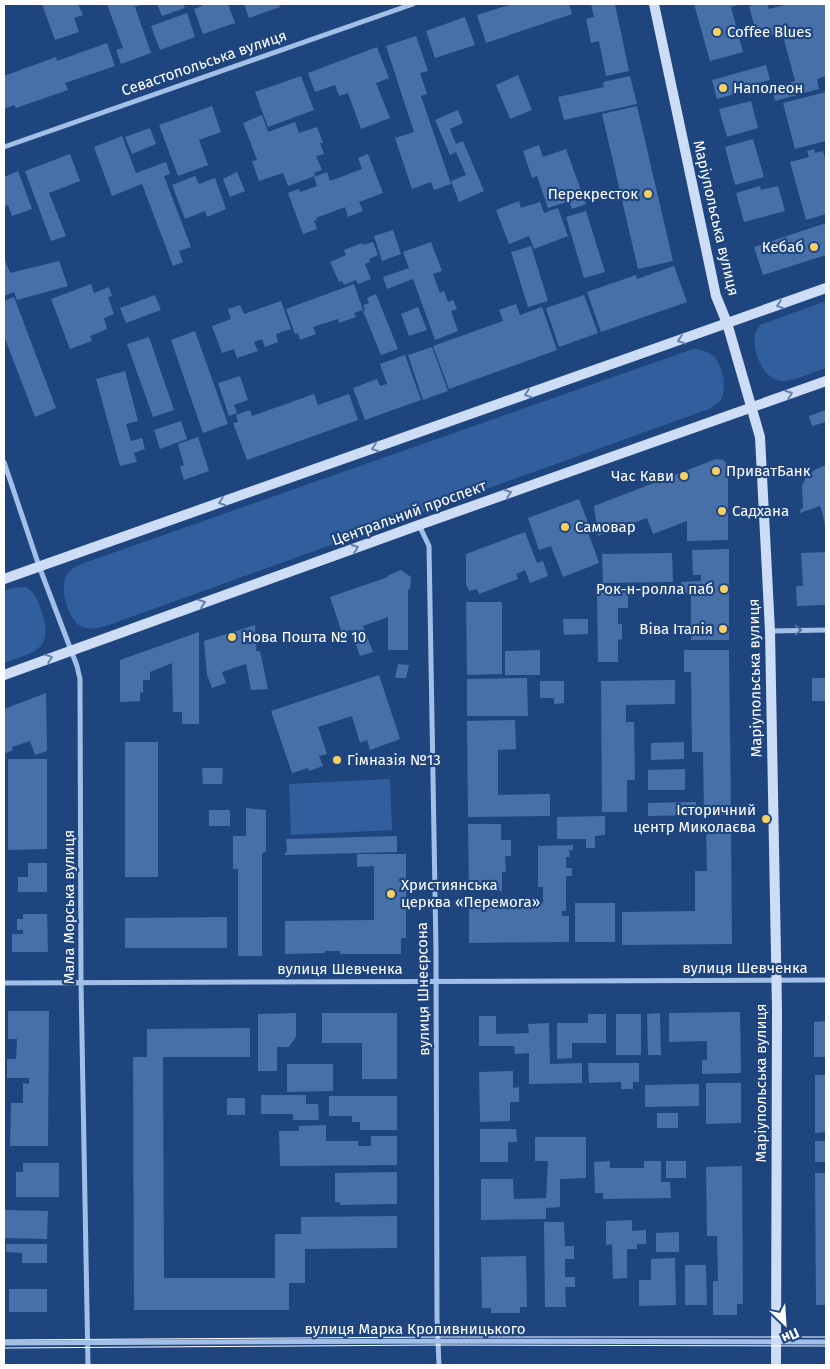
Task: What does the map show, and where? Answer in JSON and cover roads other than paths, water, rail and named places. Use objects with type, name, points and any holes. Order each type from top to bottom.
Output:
[{"type":"main road","name":"Маріупольська вулиця","points":[[654,4],[716,296],[727,323],[760,436],[770,631],[776,981],[776,1365]]},
{"type":"main road","points":[[4,579],[826,288]]},
{"type":"main road","name":"Центральний проспект","points":[[4,675],[826,381]]},
{"type":"street","name":"Севастопольська вулиця","points":[[4,146],[413,4]]},
{"type":"street","name":"Мала Морська вулиця","points":[[4,462],[77,666],[80,690],[81,983],[88,1365]]},
{"type":"street","name":"вулиця Шнеєрсона","points":[[419,525],[428,546],[436,982],[437,1318],[439,1365]]},
{"type":"street","points":[[770,631],[826,630]]},
{"type":"street","name":"вулиця Шевченка","points":[[4,982],[826,980]]},
{"type":"street","name":"вулиця Марка Кропивницького","points":[[4,1344],[439,1340],[826,1342]]},
{"type":"tram line","points":[[4,1340],[826,1337]]},
{"type":"tram line","points":[[4,1348],[439,1345],[826,1346]]},
{"type":"place","name":"Coffeе Blues","points":[[717,32]]},
{"type":"place","name":"Наполеон","points":[[723,88]]},
{"type":"place","name":"Перекресток","points":[[648,194]]},
{"type":"place","name":"Кебаб","points":[[814,247]]},
{"type":"place","name":"ПриватБанк","points":[[716,471]]},
{"type":"place","name":"Час Кави","points":[[684,476]]},
{"type":"place","name":"Садхана","points":[[722,511]]},
{"type":"place","name":"Самовар","points":[[565,527]]},
{"type":"place","name":"Рок-н-ролла паб","points":[[724,589]]},
{"type":"place","name":"Віва Італія","points":[[723,629]]},
{"type":"place","name":"Нова Пошта № 10","points":[[232,637]]},
{"type":"place","name":"Гімназія №13","points":[[337,760]]},
{"type":"place","name":"Історичний центр Миколаєва","points":[[766,819]]},
{"type":"place","name":"Християнська церква «Перемога»","points":[[391,894]]}]
